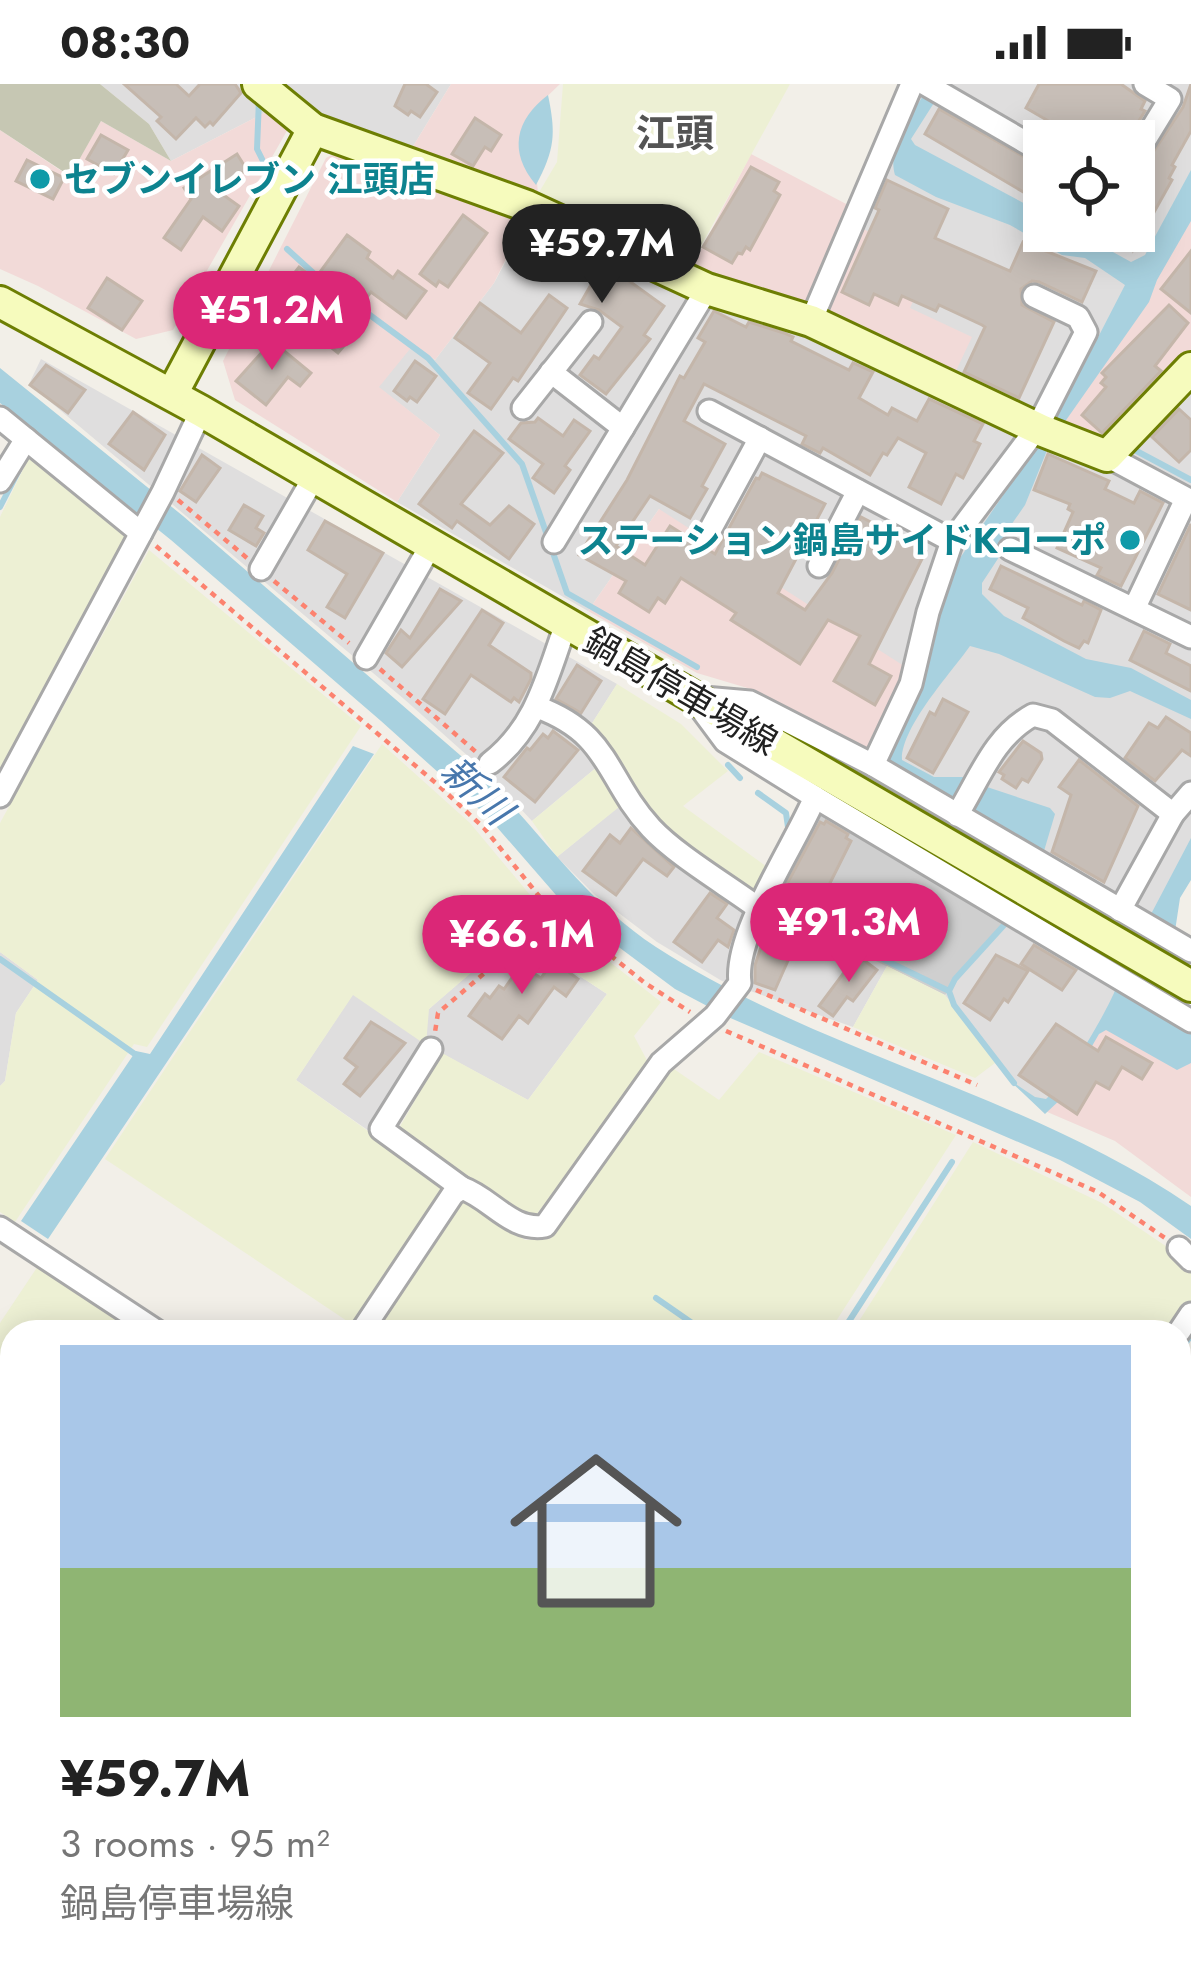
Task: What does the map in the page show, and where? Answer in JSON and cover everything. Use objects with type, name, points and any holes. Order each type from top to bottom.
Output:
[{"type":"main road","points":[[258,84],[313,129],[527,206],[707,289],[811,321],[1046,432],[1107,455],[1191,368]]},
{"type":"main road","points":[[172,394],[313,129]]},
{"type":"main road","name":"鍋島停車場線","points":[[0,302],[172,394],[1191,986]]},
{"type":"street","points":[[811,321],[912,84]]},
{"type":"street","points":[[925,84],[1023,141]]},
{"type":"street","points":[[1145,84],[1174,92],[1155,123]]},
{"type":"street","points":[[554,542],[707,289]]},
{"type":"street","points":[[873,765],[911,684],[928,612],[952,542],[1046,432],[1086,332],[1078,317],[1034,296]]},
{"type":"street","points":[[523,408],[591,322]]},
{"type":"street","points":[[551,372],[623,428]]},
{"type":"street","points":[[0,796],[164,490],[201,411]]},
{"type":"street","points":[[710,411],[952,542]]},
{"type":"street","points":[[0,418],[143,530]]},
{"type":"street","points":[[709,532],[760,438]]},
{"type":"street","points":[[0,481],[26,439]]},
{"type":"street","points":[[1107,455],[1189,500],[1134,609]]},
{"type":"street","points":[[261,569],[314,477]]},
{"type":"street","points":[[819,566],[858,491]]},
{"type":"street","points":[[366,658],[431,545]]},
{"type":"street","points":[[1010,550],[1191,637]]},
{"type":"street","points":[[490,764],[522,732],[537,707],[566,624]]},
{"type":"street","points":[[691,696],[749,702],[873,765],[1191,951]]},
{"type":"street","points":[[691,696],[725,741],[1191,1021]]},
{"type":"street","points":[[537,707],[575,724],[594,742],[652,829],[758,908]]},
{"type":"street","points":[[959,812],[989,755],[1013,726],[1033,715],[1052,719],[1173,814]]},
{"type":"street","points":[[1120,910],[1173,814],[1191,793]]},
{"type":"street","points":[[431,1049],[381,1129],[518,1224],[530,1229],[545,1226],[661,1064],[710,1019],[738,985],[738,966],[758,908],[815,797]]},
{"type":"street","points":[[370,1320],[453,1194],[462,1188]]},
{"type":"street","points":[[0,1228],[140,1320]]},
{"type":"path","points":[[164,490],[490,764]]},
{"type":"path","points":[[143,530],[437,784],[484,828],[543,902],[645,982],[710,1019],[1098,1192],[1185,1254]]},
{"type":"path","points":[[431,1049],[439,1013],[530,934],[540,919],[543,902]]},
{"type":"path","points":[[738,985],[977,1085]]},
{"type":"shaded area","points":[[0,84],[100,84],[149,124],[171,161],[101,121],[70,176],[0,130]]},
{"type":"shaded area","points":[[100,84],[451,84],[409,153],[315,121],[288,129],[268,111],[171,161],[149,124]]},
{"type":"shaded area","points":[[451,84],[560,84],[531,112],[538,194],[494,283],[435,360],[414,344],[379,387],[440,435],[397,502],[235,400],[223,361],[326,158],[364,138],[409,153]]},
{"type":"shaded area","points":[[563,84],[790,84],[695,257],[677,260],[538,194],[557,162]]},
{"type":"shaded area","points":[[902,84],[1191,84],[1191,206],[1060,424],[954,375],[856,226],[850,206]]},
{"type":"shaded area","points":[[268,111],[288,129],[173,330],[136,339],[0,269],[0,130],[69,176],[101,121],[171,161]]},
{"type":"shaded area","points":[[751,154],[850,206],[857,226],[931,261],[910,308],[972,337],[954,375],[691,269]]},
{"type":"shaded area","points":[[1191,206],[1191,350],[1103,440],[1060,424]]},
{"type":"shaded area","points":[[530,216],[812,333],[1104,471],[1191,380],[1191,870],[1162,925],[891,765],[659,509],[588,611],[397,502],[440,435],[378,387],[414,343],[435,360],[494,283]]},
{"type":"shaded area","points":[[41,359],[617,684],[589,728],[609,757],[532,821],[488,774],[404,699],[29,384]]},
{"type":"shaded area","points":[[32,451],[125,536],[0,773],[0,517]]},
{"type":"shaded area","points":[[659,509],[929,682],[891,765],[754,690],[697,673],[588,611]]},
{"type":"shaded area","points":[[149,550],[361,726],[147,1047],[134,1044],[15,1222],[0,1212],[0,1086],[5,1081],[16,1013],[38,980],[0,952],[0,823]]},
{"type":"shaded area","points":[[617,684],[681,724],[728,771],[683,806],[767,867],[754,898],[654,827],[634,795],[557,857],[532,821],[609,757],[589,728]]},
{"type":"shaded area","points":[[382,744],[470,823],[541,908],[661,1002],[634,1036],[649,1064],[533,1219],[398,1130],[442,1053],[528,1100],[607,994],[549,956],[528,965],[500,948],[429,1009],[426,1045],[353,995],[296,1080],[447,1187],[361,1320],[346,1320],[105,1159]]},
{"type":"shaded area","points":[[634,794],[768,908],[887,966],[853,1027],[722,981],[657,942],[595,895],[557,857]]},
{"type":"shaded area","points":[[819,811],[1008,922],[945,995],[768,908]]},
{"type":"shaded area","points":[[1008,922],[1127,990],[1045,1111],[1008,1079],[945,995]]},
{"type":"shaded area","points":[[500,947],[549,956],[607,994],[528,1100],[426,1045],[369,1131],[296,1080],[353,994],[429,1009]]},
{"type":"shaded area","points":[[0,952],[38,980],[16,1013],[5,1081],[0,1086]]},
{"type":"shaded area","points":[[887,966],[945,995],[995,1063],[975,1078],[853,1027]]},
{"type":"shaded area","points":[[1127,990],[1191,1029],[1191,1197],[1115,1141],[1045,1111]]},
{"type":"shaded area","points":[[759,1052],[956,1135],[837,1320],[382,1320],[463,1201],[525,1240],[550,1239],[671,1067],[719,1100]]},
{"type":"shaded area","points":[[973,1142],[1102,1203],[1179,1255],[1191,1273],[1191,1303],[1180,1320],[860,1320]]},
{"type":"shaded area","points":[[38,1266],[118,1320],[2,1320]]},
{"type":"water","points":[[930,84],[946,84],[911,139],[1023,203],[1023,232],[895,175],[898,140]]},
{"type":"water","points":[[548,95],[552,141],[536,185],[521,161],[519,137],[528,115]]},
{"type":"water","points":[[1191,170],[1191,221],[1149,302],[1050,443],[1025,505],[982,583],[982,594],[1004,616],[1086,659],[1131,668],[1191,700],[1191,719],[1130,691],[1095,697],[970,646],[918,717],[904,747],[902,760],[934,777],[969,777],[1050,808],[1055,814],[1044,851],[889,760],[922,683],[958,561],[1058,415],[1125,285],[1085,258],[1057,252],[1113,252],[1131,262],[1155,252],[1155,237]]},
{"type":"water","name":"新川","points":[[0,368],[183,516],[482,774],[585,887],[630,928],[720,985],[1062,1133],[1128,1167],[1191,1206],[1191,1239],[1140,1202],[1060,1160],[728,1017],[675,989],[569,910],[489,818],[381,721],[171,540],[0,403]]},
{"type":"water","points":[[353,746],[374,754],[48,1239],[21,1221],[136,1051],[150,1054]]},
{"type":"water","points":[[1191,838],[1191,880],[1180,898],[1175,931],[1150,916]]},
{"type":"water","points":[[1116,988],[1191,1033],[1191,1063],[1177,1070],[1106,1030],[1099,1034],[1062,1098],[1045,1114],[1008,1079],[1046,1099],[1085,1046]]},
{"type":"pier","points":[[816,747],[1191,964],[1191,1006],[797,779]]},
{"type":"building","points":[[124,84],[176,84],[189,96],[200,84],[235,84],[241,93],[213,125],[210,122],[205,127],[196,118],[176,139],[157,121],[161,117]]},
{"type":"building","points":[[405,84],[426,84],[437,92],[420,117],[395,106]]},
{"type":"building","points":[[1039,84],[1121,84],[1145,101],[1139,120],[1047,120],[1026,108]]},
{"type":"building","points":[[1191,84],[1191,131],[1155,210],[1155,149],[1183,107]]},
{"type":"building","points":[[939,109],[1023,156],[1023,192],[925,134]]},
{"type":"building","points":[[475,118],[501,135],[491,151],[485,147],[473,166],[452,154]]},
{"type":"building","points":[[101,135],[128,150],[114,174],[87,159]]},
{"type":"building","points":[[237,154],[247,170],[215,189],[239,206],[222,231],[203,217],[181,250],[164,238],[191,199],[184,188]]},
{"type":"building","name":"セブンイレブン 江頭店","points":[[27,160],[64,178],[53,199],[16,181]]},
{"type":"building","points":[[751,167],[779,182],[774,191],[780,195],[750,250],[746,247],[732,263],[703,247]]},
{"type":"building","points":[[887,180],[948,209],[935,238],[1010,271],[1023,242],[1023,252],[1048,252],[1096,271],[1082,302],[1039,282],[1021,289],[1022,305],[1054,322],[1019,398],[964,372],[982,325],[939,305],[936,311],[902,296],[898,305],[874,294],[869,305],[842,292],[879,210],[875,208]]},
{"type":"building","points":[[463,215],[487,233],[448,287],[439,281],[436,286],[420,274]]},
{"type":"building","points":[[531,229],[627,274],[625,278],[664,306],[644,335],[650,339],[606,394],[580,375],[594,356],[599,359],[622,327],[599,310],[580,304],[596,276],[554,252],[538,272],[514,259]]},
{"type":"building","points":[[347,235],[393,278],[398,271],[426,291],[406,318],[371,292],[339,332],[349,340],[338,353],[298,321],[306,310],[281,290],[299,267],[315,279]]},
{"type":"building","points":[[1191,251],[1191,313],[1161,289]]},
{"type":"building","points":[[107,278],[142,301],[122,330],[88,308]]},
{"type":"building","points":[[549,295],[567,308],[518,381],[513,378],[491,409],[468,393],[490,363],[455,338],[480,303],[521,333]]},
{"type":"building","points":[[1169,305],[1188,323],[1155,366],[1161,371],[1102,433],[1082,415],[1106,387],[1101,383],[1106,377],[1102,373]]},
{"type":"building","points":[[714,311],[746,327],[749,322],[784,333],[849,370],[853,363],[873,372],[859,398],[888,415],[892,408],[917,421],[929,399],[983,424],[974,441],[980,444],[963,478],[956,474],[941,504],[909,487],[926,453],[898,438],[870,475],[823,448],[820,453],[802,444],[806,436],[704,384],[684,421],[725,444],[702,486],[707,489],[690,518],[650,496],[616,546],[645,565],[670,526],[715,554],[762,473],[825,504],[778,593],[805,610],[832,573],[861,517],[926,551],[869,664],[891,676],[875,705],[834,681],[860,636],[828,620],[800,664],[731,620],[736,613],[681,578],[665,603],[658,598],[649,612],[619,593],[626,581],[579,555],[627,480],[680,376],[684,378],[705,342],[698,338]]},
{"type":"building","points":[[272,341],[311,373],[300,386],[288,377],[266,405],[236,381]]},
{"type":"building","points":[[415,361],[436,376],[417,402],[394,391]]},
{"type":"building","points":[[46,365],[85,390],[68,413],[30,385]]},
{"type":"building","points":[[1179,409],[1191,420],[1191,450],[1179,462],[1152,437]]},
{"type":"building","points":[[133,412],[165,435],[144,470],[109,444]]},
{"type":"building","points":[[538,418],[563,436],[574,420],[590,431],[565,466],[570,470],[554,493],[533,478],[543,464],[509,439],[521,423]]},
{"type":"building","points":[[474,431],[503,453],[461,504],[490,525],[509,506],[534,524],[509,559],[457,521],[452,528],[419,504]]},
{"type":"building","points":[[1048,454],[1109,481],[1105,489],[1134,503],[1140,491],[1163,503],[1121,586],[1097,575],[1101,568],[1057,548],[1073,512],[1068,509],[1070,504],[1034,490]]},
{"type":"building","points":[[202,455],[220,468],[196,502],[180,491]]},
{"type":"building","points":[[244,505],[263,516],[256,528],[264,533],[256,546],[229,530]]},
{"type":"building","points":[[325,521],[383,553],[345,618],[327,607],[347,574],[308,550]]},
{"type":"building","points":[[1191,524],[1191,610],[1158,594]]},
{"type":"building","points":[[1001,566],[1101,610],[1088,643],[1084,641],[1079,648],[1064,641],[1023,618],[1028,608],[990,589]]},
{"type":"building","points":[[440,589],[461,601],[402,667],[386,653],[401,630],[410,638]]},
{"type":"building","points":[[482,610],[503,623],[489,645],[531,673],[531,679],[519,702],[514,698],[511,702],[471,675],[445,714],[423,699]]},
{"type":"building","points":[[1144,631],[1170,644],[1166,653],[1191,666],[1191,691],[1130,660]]},
{"type":"building","points":[[577,665],[601,681],[581,713],[556,699]]},
{"type":"building","points":[[943,699],[968,712],[933,773],[907,758],[930,712],[935,715]]},
{"type":"building","points":[[1166,717],[1191,733],[1191,756],[1182,750],[1155,781],[1125,758],[1149,723],[1158,728]]},
{"type":"building","points":[[553,731],[578,750],[535,802],[504,777],[527,748]]},
{"type":"building","points":[[1023,741],[1041,753],[1042,759],[1028,782],[1022,779],[1016,788],[999,772]]},
{"type":"building","points":[[1079,760],[1138,806],[1104,882],[1052,852],[1071,795],[1059,787]]},
{"type":"building","points":[[826,821],[851,841],[829,885],[854,898],[846,915],[838,911],[832,923],[780,897],[820,822]]},
{"type":"building","points":[[631,828],[674,867],[667,876],[643,859],[616,895],[583,871],[610,835],[620,843]]},
{"type":"building","points":[[710,893],[727,904],[717,918],[734,930],[728,947],[718,940],[702,962],[674,942]]},
{"type":"building","points":[[766,932],[794,947],[775,990],[755,983],[755,965]]},
{"type":"building","points":[[1034,945],[1076,970],[1062,990],[1021,964]]},
{"type":"building","points":[[560,952],[572,961],[566,970],[578,979],[566,996],[554,987],[528,1023],[519,1016],[502,1039],[469,1016],[485,994],[490,998],[499,986],[504,989],[516,972],[528,980],[533,973],[541,978]]},
{"type":"building","points":[[857,955],[877,970],[853,1001],[847,997],[833,1016],[819,1006]]},
{"type":"building","points":[[996,955],[1028,971],[990,1020],[964,1003]]},
{"type":"building","points":[[371,1022],[405,1043],[360,1096],[344,1084],[357,1067],[345,1058]]},
{"type":"building","points":[[1056,1024],[1098,1051],[1106,1037],[1152,1063],[1142,1079],[1122,1067],[1109,1089],[1096,1082],[1077,1114],[1019,1075]]},
{"type":"waterway","points":[[259,99],[257,149],[263,161]]},
{"type":"waterway","points":[[287,249],[320,279]]},
{"type":"waterway","points":[[355,304],[428,358],[522,464],[548,538]]},
{"type":"waterway","points":[[1129,447],[1191,480]]},
{"type":"waterway","points":[[0,507],[19,470]]},
{"type":"waterway","points":[[552,550],[567,593],[697,667]]},
{"type":"waterway","points":[[728,765],[740,778]]},
{"type":"waterway","points":[[758,793],[786,813],[789,834]]},
{"type":"waterway","points":[[775,907],[949,991]]},
{"type":"waterway","points":[[1005,924],[949,991],[954,1005],[1014,1083]]},
{"type":"waterway","points":[[0,959],[139,1057]]},
{"type":"waterway","points":[[850,1320],[952,1162]]},
{"type":"waterway","points":[[656,1298],[688,1320]]},
{"type":"place","name":"セブンイレブン 江頭店","points":[[40,179]]},
{"type":"place","name":"ステーション鍋島サイドKコーポ","points":[[1130,540]]},
{"type":"district","name":"江頭","points":[[675,133]]}]
